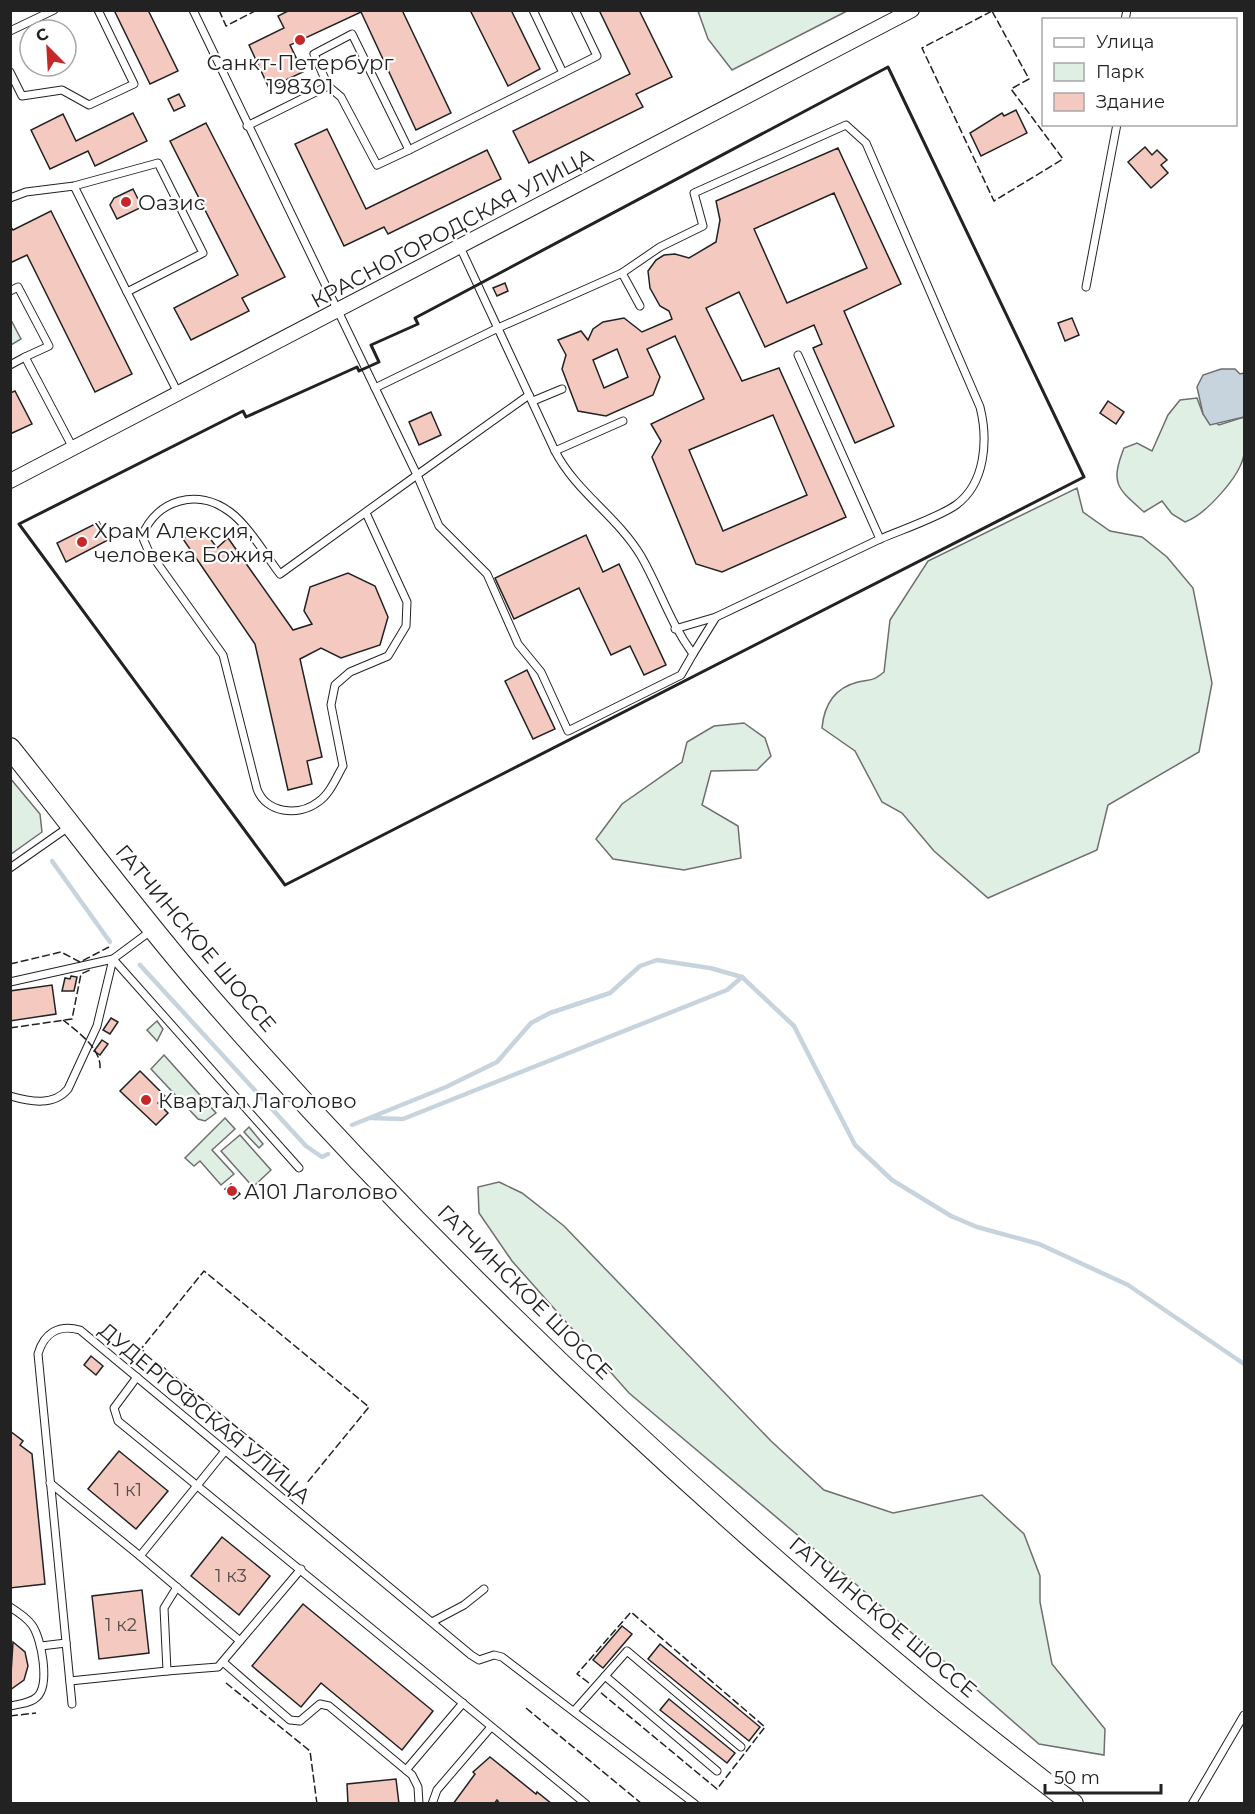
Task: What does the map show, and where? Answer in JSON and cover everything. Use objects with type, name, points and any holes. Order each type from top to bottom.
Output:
[{"type":"main road","name":"ГАТЧИНСКОЕ ШОССЕ","points":[[10,748],[207,994],[350,1150],[567,1371],[674,1469],[914,1678],[1073,1803]]},
{"type":"street","name":"КРАСНОГОРОДСКАЯ УЛИЦА","points":[[10,482],[912,10]]},
{"type":"lane","points":[[10,31],[54,10]]},
{"type":"lane","points":[[10,72],[22,96],[62,90],[88,105],[134,84],[98,10]]},
{"type":"lane","points":[[193,10],[417,475],[439,526],[487,574],[518,644],[541,672],[568,731],[681,675],[716,617]]},
{"type":"lane","points":[[533,10],[563,72]]},
{"type":"lane","points":[[409,150],[352,34],[314,54],[328,86],[341,97],[377,165],[409,150],[597,56],[575,10]]},
{"type":"lane","points":[[247,126],[328,86]]},
{"type":"lane","points":[[375,388],[498,328],[622,273],[660,247],[703,226],[694,193],[846,125],[866,143],[980,406],[986,430],[983,458],[972,486],[957,505],[716,617],[675,629]]},
{"type":"lane","points":[[1086,287],[1117,126]]},
{"type":"lane","points":[[10,198],[26,192],[74,186],[158,163],[203,254],[127,292]]},
{"type":"lane","points":[[74,186],[178,393]]},
{"type":"lane","points":[[460,248],[566,472],[620,529],[640,555],[675,629],[693,654]]},
{"type":"lane","points":[[622,273],[640,306]]},
{"type":"lane","points":[[10,291],[18,287],[49,346],[10,365]]},
{"type":"lane","points":[[798,355],[880,539]]},
{"type":"lane","points":[[25,357],[73,448]]},
{"type":"lane","points":[[366,513],[407,602],[406,627],[388,656],[350,672],[335,685],[331,705],[343,766],[326,795],[317,804],[290,811],[273,809],[261,800],[257,789],[223,655],[148,550],[142,536],[148,520],[167,504],[184,499],[218,504],[232,513],[280,574],[417,475],[531,398],[562,389]]},
{"type":"lane","points":[[555,452],[623,421]]},
{"type":"lane","points":[[10,868],[72,825]]},
{"type":"lane","points":[[10,982],[113,959],[154,929]]},
{"type":"lane","points":[[10,1096],[27,1101],[50,1101],[62,1096],[68,1089],[97,1026],[113,959]]},
{"type":"lane","points":[[113,959],[299,1168]]},
{"type":"lane","name":"ДУДЕРГОФСКАЯ УЛИЦА","points":[[72,1704],[38,1354],[47,1335],[59,1328],[80,1330],[471,1655],[480,1660],[494,1655],[502,1657],[693,1803]]},
{"type":"lane","points":[[137,1377],[119,1399],[114,1408],[114,1415],[586,1803]]},
{"type":"lane","points":[[140,1556],[225,1451]]},
{"type":"lane","points":[[50,1483],[240,1641]]},
{"type":"lane","points":[[70,1681],[213,1668],[223,1662],[301,1569]]},
{"type":"lane","points":[[167,1671],[164,1608],[177,1587]]},
{"type":"lane","points":[[432,1622],[464,1605],[484,1589]]},
{"type":"lane","points":[[10,1607],[33,1626],[41,1646],[45,1684],[38,1697],[10,1706]]},
{"type":"lane","points":[[41,1646],[66,1643]]},
{"type":"lane","points":[[574,1711],[627,1651],[741,1747]]},
{"type":"lane","points":[[223,1662],[290,1720],[300,1721],[320,1704],[329,1706],[416,1780],[420,1803]]},
{"type":"lane","points":[[604,1676],[717,1771]]},
{"type":"lane","points":[[406,1770],[463,1703]]},
{"type":"lane","points":[[1192,1803],[1245,1715]]},
{"type":"lane","points":[[432,1803],[437,1790],[491,1727]]},
{"type":"green space","points":[[698,10],[847,11],[732,70],[708,39]]},
{"type":"green space","points":[[10,321],[21,339],[11,345]]},
{"type":"green space","points":[[1197,398],[1203,414],[1219,425],[1244,417],[1245,445],[1241,463],[1221,494],[1193,518],[1185,522],[1172,514],[1162,501],[1144,512],[1122,491],[1117,478],[1117,470],[1124,448],[1137,443],[1152,451],[1168,415],[1180,400]]},
{"type":"green space","points":[[1077,488],[1083,512],[1110,531],[1142,537],[1167,557],[1193,588],[1212,683],[1199,752],[1108,805],[1097,850],[988,898],[934,851],[902,813],[882,802],[855,751],[822,728],[823,720],[828,705],[843,688],[874,679],[884,672],[890,620],[928,561]]},
{"type":"green space","points":[[744,723],[765,738],[771,756],[757,770],[711,771],[702,805],[738,826],[741,858],[684,870],[613,859],[596,839],[622,804],[682,762],[687,742],[714,726]]},
{"type":"green space","points":[[10,778],[40,814],[42,832],[11,854]]},
{"type":"green space","points":[[157,1021],[163,1029],[157,1041],[147,1030]]},
{"type":"green space","points":[[164,1055],[216,1113],[205,1121],[198,1119],[151,1069]]},
{"type":"green space","points":[[225,1118],[235,1129],[212,1150],[234,1174],[221,1185],[200,1161],[194,1166],[185,1158]]},
{"type":"green space","points":[[249,1127],[263,1144],[259,1148],[244,1132]]},
{"type":"green space","points":[[240,1135],[271,1170],[253,1187],[221,1151]]},
{"type":"green space","points":[[499,1182],[522,1193],[564,1226],[771,1441],[824,1490],[893,1513],[982,1495],[1024,1534],[1040,1576],[1040,1602],[1052,1664],[1105,1729],[1104,1755],[1039,1744],[858,1586],[629,1393],[512,1261],[479,1213],[478,1187]]},
{"type":"shaded area","points":[[1221,369],[1235,369],[1240,374],[1244,373],[1244,417],[1210,425],[1203,414],[1197,387],[1203,375]]},
{"type":"building","points":[[114,10],[148,10],[178,71],[150,84]]},
{"type":"building","points":[[290,10],[402,10],[451,113],[416,130],[361,12],[290,45],[303,72],[269,88],[249,45],[284,28],[278,16]]},
{"type":"building","points":[[470,10],[511,10],[540,69],[508,86]]},
{"type":"building","points":[[599,10],[639,10],[672,77],[636,94],[643,107],[529,163],[513,131],[630,74]]},
{"type":"building","points":[[179,94],[185,106],[174,111],[168,99]]},
{"type":"building","points":[[1016,110],[1027,133],[981,156],[970,133],[1002,113],[1004,116]]},
{"type":"building","points":[[133,113],[147,141],[95,166],[88,151],[50,169],[31,130],[63,114],[76,141]]},
{"type":"building","points":[[206,123],[285,277],[242,298],[249,311],[191,340],[174,308],[238,275],[170,141]]},
{"type":"building","points":[[327,129],[366,209],[487,150],[501,179],[388,234],[384,227],[344,246],[295,144]]},
{"type":"building","points":[[1145,147],[1152,155],[1157,150],[1167,160],[1161,165],[1168,173],[1151,188],[1128,162]]},
{"type":"building","points":[[838,148],[901,284],[844,311],[894,426],[855,443],[813,348],[822,344],[814,325],[765,347],[739,292],[706,308],[742,381],[779,368],[846,517],[722,572],[696,564],[652,457],[661,441],[651,424],[704,399],[675,336],[647,349],[660,377],[653,395],[606,416],[578,411],[562,369],[566,355],[558,340],[581,331],[588,340],[593,329],[603,322],[624,318],[642,332],[672,319],[669,311],[660,306],[650,288],[648,271],[656,260],[664,255],[675,254],[689,258],[716,242],[720,220],[716,201]],"holes":[[[834,193],[867,268],[787,303],[754,229]],[[617,349],[628,377],[604,388],[593,360]],[[773,415],[807,495],[723,531],[689,450]]]},
{"type":"building","name":"Оазис","points":[[133,189],[142,207],[117,219],[110,205],[114,198]]},
{"type":"building","points":[[51,211],[132,374],[95,392],[27,255],[10,263],[10,226],[13,230]]},
{"type":"building","points":[[505,283],[508,291],[497,296],[493,288]]},
{"type":"building","points":[[1072,318],[1079,335],[1065,341],[1058,323]]},
{"type":"building","points":[[15,391],[32,424],[10,434],[10,393]]},
{"type":"building","points":[[1108,401],[1124,412],[1116,424],[1100,413]]},
{"type":"building","points":[[431,412],[441,435],[419,445],[409,422]]},
{"type":"building","name":"Храм Алексия, человека Божия","points":[[99,522],[108,540],[66,562],[57,543]]},
{"type":"building","points":[[201,526],[217,548],[228,538],[293,630],[312,624],[304,611],[310,587],[348,573],[375,586],[388,617],[380,645],[341,658],[321,648],[300,659],[322,757],[307,761],[312,784],[288,790],[255,644],[183,539]]},
{"type":"building","points":[[586,535],[603,572],[619,564],[666,665],[644,675],[630,646],[611,655],[579,588],[514,619],[495,578]]},
{"type":"building","points":[[527,670],[555,729],[533,739],[505,681]]},
{"type":"building","points":[[71,976],[77,977],[74,991],[62,991],[65,978],[70,979]]},
{"type":"building","points":[[52,985],[56,1014],[10,1021],[10,991]]},
{"type":"building","points":[[111,1018],[118,1022],[110,1034],[103,1030]]},
{"type":"building","points":[[102,1040],[108,1044],[100,1055],[94,1051]]},
{"type":"building","name":"Квартал Лаголово","points":[[140,1071],[165,1096],[158,1103],[168,1113],[156,1125],[120,1091]]},
{"type":"building","name":"А101 Лаголово","points":[[231,1184],[240,1194],[234,1199],[225,1189]]},
{"type":"building","points":[[91,1356],[103,1366],[96,1375],[84,1365]]},
{"type":"building","points":[[10,1431],[23,1441],[20,1445],[32,1454],[45,1584],[10,1588]]},
{"type":"building","points":[[119,1451],[168,1491],[136,1529],[88,1489]]},
{"type":"building","points":[[222,1537],[270,1576],[239,1615],[191,1576]]},
{"type":"building","points":[[142,1590],[149,1653],[99,1659],[92,1596]]},
{"type":"building","points":[[303,1604],[433,1711],[402,1750],[321,1683],[301,1707],[252,1666]]},
{"type":"building","points":[[622,1626],[632,1634],[603,1668],[593,1660]]},
{"type":"building","points":[[13,1642],[25,1652],[28,1666],[24,1680],[10,1690]]},
{"type":"building","points":[[660,1644],[760,1727],[749,1741],[648,1659]]},
{"type":"building","points":[[669,1699],[735,1753],[727,1763],[660,1710]]},
{"type":"building","points":[[490,1757],[552,1804],[500,1804],[497,1800],[494,1804],[453,1804],[475,1774],[473,1772]]},
{"type":"building","points":[[396,1779],[399,1804],[348,1804],[347,1784]]},
{"type":"waterway","points":[[52,861],[110,942]]},
{"type":"waterway","points":[[352,1125],[446,1087],[497,1062],[531,1023],[550,1013],[610,993],[640,966],[657,960],[710,968],[742,977],[794,1026],[855,1145],[892,1180],[951,1216],[977,1227],[1039,1244],[1128,1285],[1244,1364]]},
{"type":"waterway","points":[[140,965],[306,1146],[322,1157],[328,1154]]},
{"type":"waterway","points":[[370,1118],[403,1119],[727,990],[742,977]]},
{"type":"fence","points":[[219,10],[226,26],[257,10]]},
{"type":"fence","points":[[992,11],[1029,79],[1011,89],[1063,159],[994,201],[922,48],[992,11]]},
{"type":"fence","points":[[10,964],[61,952],[80,962],[109,947]]},
{"type":"fence","points":[[10,1028],[72,1019],[81,974],[90,970]]},
{"type":"fence","points":[[63,1020],[93,1048],[100,1062],[100,1069]]},
{"type":"fence","points":[[289,1470],[141,1349],[204,1271],[369,1407],[306,1484]]},
{"type":"fence","points":[[589,1683],[577,1674],[631,1612],[765,1727],[717,1789],[600,1692]]},
{"type":"fence","points":[[226,1683],[310,1751],[317,1804]]},
{"type":"fence","points":[[526,1708],[642,1804]]},
{"type":"fence","points":[[10,1716],[36,1713]]},
{"type":"wall","points":[[888,67],[1084,477],[285,885],[19,524],[243,411],[246,417],[357,367],[359,371],[379,362],[371,345],[418,324],[415,318],[888,67]]},
{"type":"place","name":"Санкт-Петербург 198301","points":[[300,40]]},
{"type":"place","name":"Оазис","points":[[126,202]]},
{"type":"place","name":"Храм Алексия, человека Божия","points":[[82,542]]},
{"type":"place","name":"Квартал Лаголово","points":[[146,1100]]},
{"type":"place","name":"А101 Лаголово","points":[[232,1191]]}]
